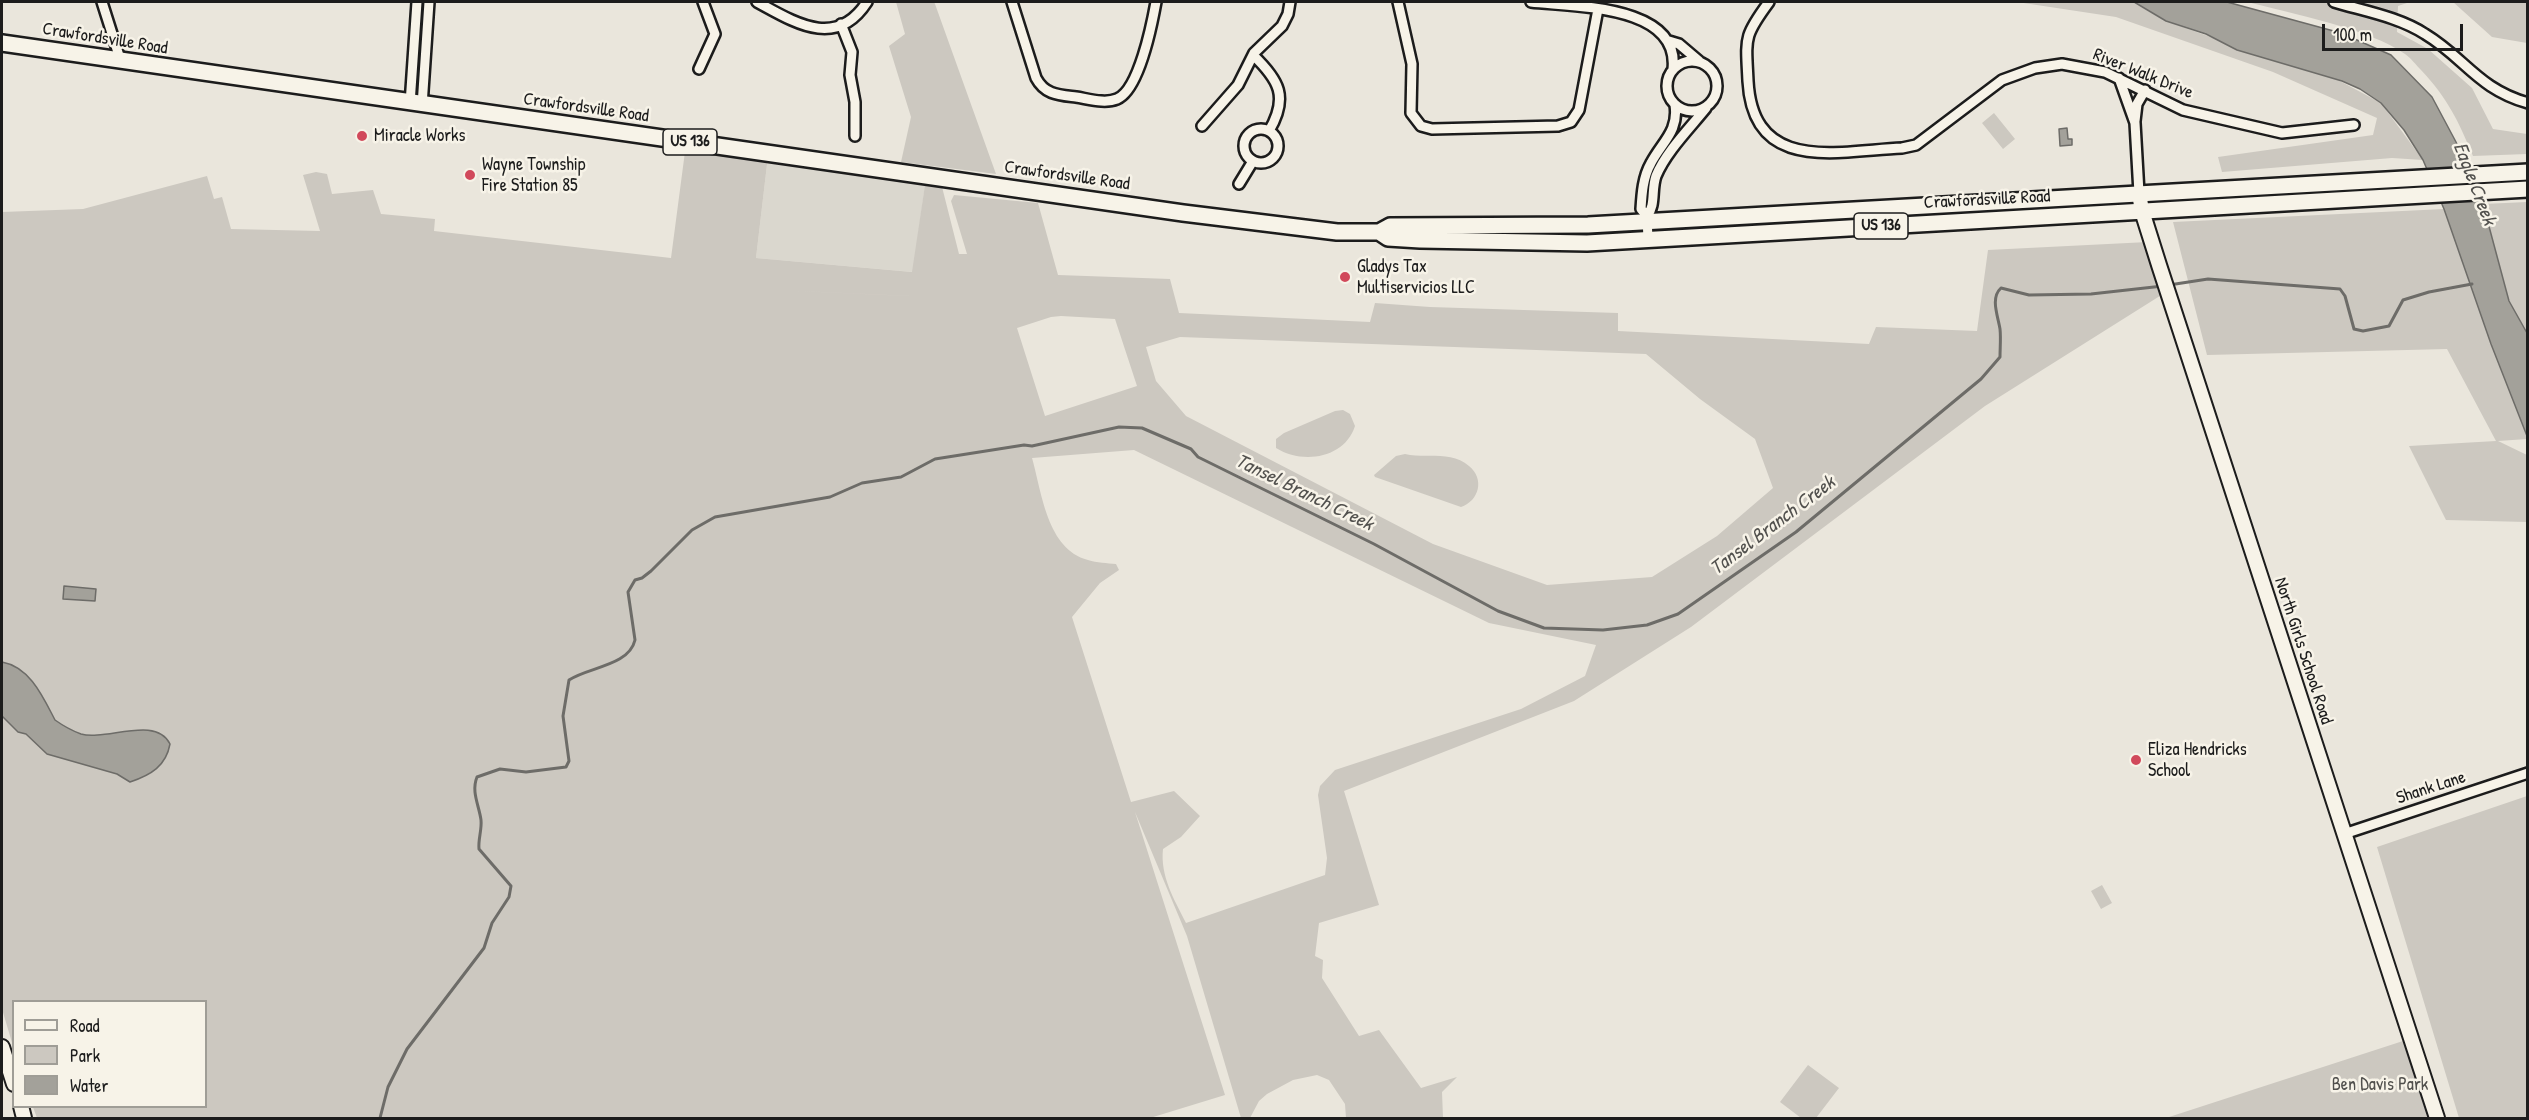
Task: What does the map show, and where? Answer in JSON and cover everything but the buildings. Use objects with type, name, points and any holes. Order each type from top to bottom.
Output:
[{"type":"main road","name":"Crawfordsville Road","points":[[2,43],[416,105],[1183,213],[1337,232],[1379,232],[1390,226],[1564,225],[2528,172]]},
{"type":"main road","name":"Crawfordsville Road","points":[[1379,232],[1388,238],[1454,242],[1547,243],[1648,240],[2528,189]]},
{"type":"main road","name":"North Girls School Road","points":[[2139,193],[2158,265],[2437,1119]]},
{"type":"main road","points":[[2,1047],[12,1078]]},
{"type":"street","points":[[102,2],[120,62]]},
{"type":"street","points":[[416,105],[417,2]]},
{"type":"street","points":[[416,105],[429,2]]},
{"type":"street","points":[[699,69],[715,34],[704,2]]},
{"type":"street","points":[[757,2],[806,27],[826,29],[853,18],[867,2]]},
{"type":"street","points":[[1012,2],[1036,78],[1041,86],[1057,94],[1112,101],[1129,90],[1138,68],[1156,2]]},
{"type":"street","points":[[1202,126],[1238,85],[1253,55],[1282,26],[1288,14],[1290,2]]},
{"type":"street","points":[[1398,2],[1412,64],[1410,108],[1414,120],[1420,126],[1432,129],[1561,126],[1576,117],[1580,110],[1598,9]]},
{"type":"street","points":[[1531,2],[1616,11],[1637,18],[1652,26],[1669,41],[1679,44],[1712,71],[1716,81],[1716,92],[1660,168],[1654,182],[1652,209],[1647,219]]},
{"type":"street","name":"River Walk Drive","points":[[1769,2],[1751,26],[1746,38],[1750,99],[1754,113],[1766,132],[1778,142],[1794,150],[1811,152],[1902,148],[1916,145],[1994,84],[2035,68],[2071,64],[2097,69],[2119,78],[2183,110],[2282,133],[2354,125]]},
{"type":"street","points":[[2334,2],[2417,29],[2438,42],[2489,87],[2528,103]]},
{"type":"street","points":[[841,24],[852,52],[850,75],[855,102],[855,136]]},
{"type":"street","points":[[1648,240],[1647,219],[1641,209],[1645,178],[1651,163],[1672,132],[1676,117],[1675,105],[1668,95],[1666,86],[1673,69],[1669,41]]},
{"type":"street","points":[[1253,55],[1272,74],[1280,94],[1279,111],[1269,131]]},
{"type":"street","points":[[1673,69],[1684,62],[1700,62]]},
{"type":"street","points":[[2119,78],[2135,123]]},
{"type":"street","points":[[2139,193],[2135,123],[2137,104],[2145,90]]},
{"type":"street","points":[[1675,105],[1691,111],[1702,109],[1710,102]]},
{"type":"street","points":[[1257,129],[1269,131],[1278,140],[1277,153],[1268,162],[1253,161],[1245,150],[1246,138],[1257,129]]},
{"type":"street","points":[[1239,184],[1253,161]]},
{"type":"street","name":"Shank Lane","points":[[2344,834],[2528,773]]},
{"type":"shaded area","points":[[768,156],[926,178],[913,272],[756,258]]},
{"type":"green space","points":[[896,2],[934,2],[996,174],[901,162],[911,117],[889,46],[905,34]]},
{"type":"green space","points":[[2017,2],[2132,2],[2166,21],[2338,80],[2381,103],[2423,160],[2392,158],[2222,172],[2218,157],[2373,135],[2377,118],[2273,72],[2116,17]]},
{"type":"green space","points":[[2247,2],[2410,2],[2398,6],[2397,32],[2428,49],[2472,88],[2493,129],[2527,134],[2527,154],[2473,156],[2445,100],[2409,57],[2390,45],[2351,29]]},
{"type":"green space","points":[[2453,2],[2527,2],[2527,43],[2492,37]]},
{"type":"green space","points":[[1994,113],[2015,139],[2003,149],[1982,123]]},
{"type":"green space","points":[[686,144],[768,156],[756,258],[912,272],[926,178],[940,179],[959,254],[967,254],[951,201],[954,195],[1038,203],[1058,275],[1170,279],[1179,313],[1370,322],[1375,303],[1618,313],[1618,331],[1869,344],[1876,327],[1977,331],[1988,250],[2148,242],[2163,294],[1985,406],[1691,627],[1574,701],[1344,791],[1379,905],[1319,923],[1315,956],[1323,960],[1322,978],[1359,1036],[1379,1030],[1421,1088],[1457,1077],[1442,1092],[1443,1118],[1346,1118],[1345,1104],[1329,1080],[1317,1075],[1293,1080],[1267,1094],[1259,1101],[1250,1118],[1241,1118],[1187,936],[1135,812],[1225,1095],[1150,1118],[37,1118],[33,1108],[207,1108],[207,1000],[12,1000],[12,1043],[2,1009],[2,212],[83,209],[207,176],[214,199],[222,197],[231,229],[320,231],[303,175],[316,172],[327,174],[332,194],[373,190],[381,214],[435,219],[434,231],[671,258]],"holes":[[[1061,316],[1115,319],[1137,386],[1045,416],[1017,328]],[[1180,337],[1646,354],[1700,399],[1755,439],[1773,488],[1717,536],[1652,577],[1547,585],[1433,544],[1186,416],[1156,381],[1146,347]],[[1134,450],[1489,623],[1596,645],[1585,676],[1521,709],[1335,770],[1320,786],[1318,795],[1327,858],[1325,875],[1186,923],[1166,878],[1163,849],[1181,837],[1200,816],[1174,791],[1131,802],[1072,617],[1100,583],[1119,570],[1116,564],[1088,560],[1074,554],[1063,544],[1048,518],[1032,458]]]},
{"type":"green space","points":[[2527,202],[2527,333],[2509,301],[2483,204]]},
{"type":"green space","points":[[2444,209],[2527,436],[2527,439],[2498,441],[2527,455],[2527,522],[2446,520],[2409,446],[2496,441],[2447,349],[2207,355],[2173,222]]},
{"type":"green space","points":[[1343,410],[1350,414],[1355,426],[1350,437],[1333,452],[1310,457],[1298,456],[1276,448],[1276,439],[1284,433],[1335,411]]},
{"type":"green space","points":[[1405,454],[1446,456],[1462,461],[1474,471],[1477,477],[1476,495],[1461,507],[1375,477],[1374,475],[1396,456]]},
{"type":"green space","points":[[2527,796],[2527,1118],[2459,1118],[2377,847]]},
{"type":"green space","points":[[2102,885],[2112,903],[2101,909],[2091,891]]},
{"type":"green space","name":"Ben Davis Park","points":[[2403,1041],[2428,1118],[2166,1118]]},
{"type":"green space","points":[[1808,1065],[1839,1088],[1816,1118],[1801,1118],[1780,1102]]},
{"type":"water","name":"Eagle Creek","points":[[2134,2],[2227,2],[2341,33],[2391,55],[2432,97],[2456,142],[2483,204],[2509,301],[2527,333],[2527,436],[2491,344],[2444,209],[2423,160],[2404,130],[2381,103],[2360,89],[2342,81],[2237,50],[2206,34],[2166,21]]},
{"type":"water","points":[[2067,128],[2068,139],[2072,139],[2072,145],[2060,146],[2059,129]]},
{"type":"water","points":[[64,586],[96,589],[95,601],[63,599]]},
{"type":"water","points":[[2,662],[12,665],[28,676],[55,720],[64,726],[81,734],[91,735],[154,731],[170,744],[165,758],[151,773],[130,782],[117,774],[47,754],[26,734],[18,732],[2,716]]},
{"type":"waterway","name":"Tansel Branch Creek","points":[[2169,285],[2208,279],[2340,289],[2345,296],[2354,329],[2363,331],[2389,326],[2403,300],[2429,292],[2472,284]]},
{"type":"waterway","name":"Tansel Branch Creek","points":[[380,1118],[388,1087],[407,1049],[484,948],[492,923],[509,897],[511,886],[479,849],[481,824],[475,793],[477,777],[500,769],[526,772],[566,767],[569,761],[563,716],[569,680],[616,661],[631,649],[635,640],[628,592],[635,580],[651,571],[692,530],[715,517],[830,497],[862,483],[901,477],[935,459],[1024,445],[1032,446],[1119,427],[1142,428],[1191,449],[1198,457],[1374,544],[1498,611],[1544,628],[1603,630],[1647,625],[1678,614],[1796,532],[1981,379],[2000,357],[2000,329],[1995,302],[2001,288],[2029,295],[2091,294],[2163,286]]},
{"type":"place","name":"Miracle Works","points":[[362,136]]},
{"type":"place","name":"Wayne Township Fire Station 85","points":[[470,175]]},
{"type":"place","name":"Gladys Tax Multiservicios LLC","points":[[1345,277]]},
{"type":"place","name":"Eliza Hendricks School","points":[[2136,760]]}]
